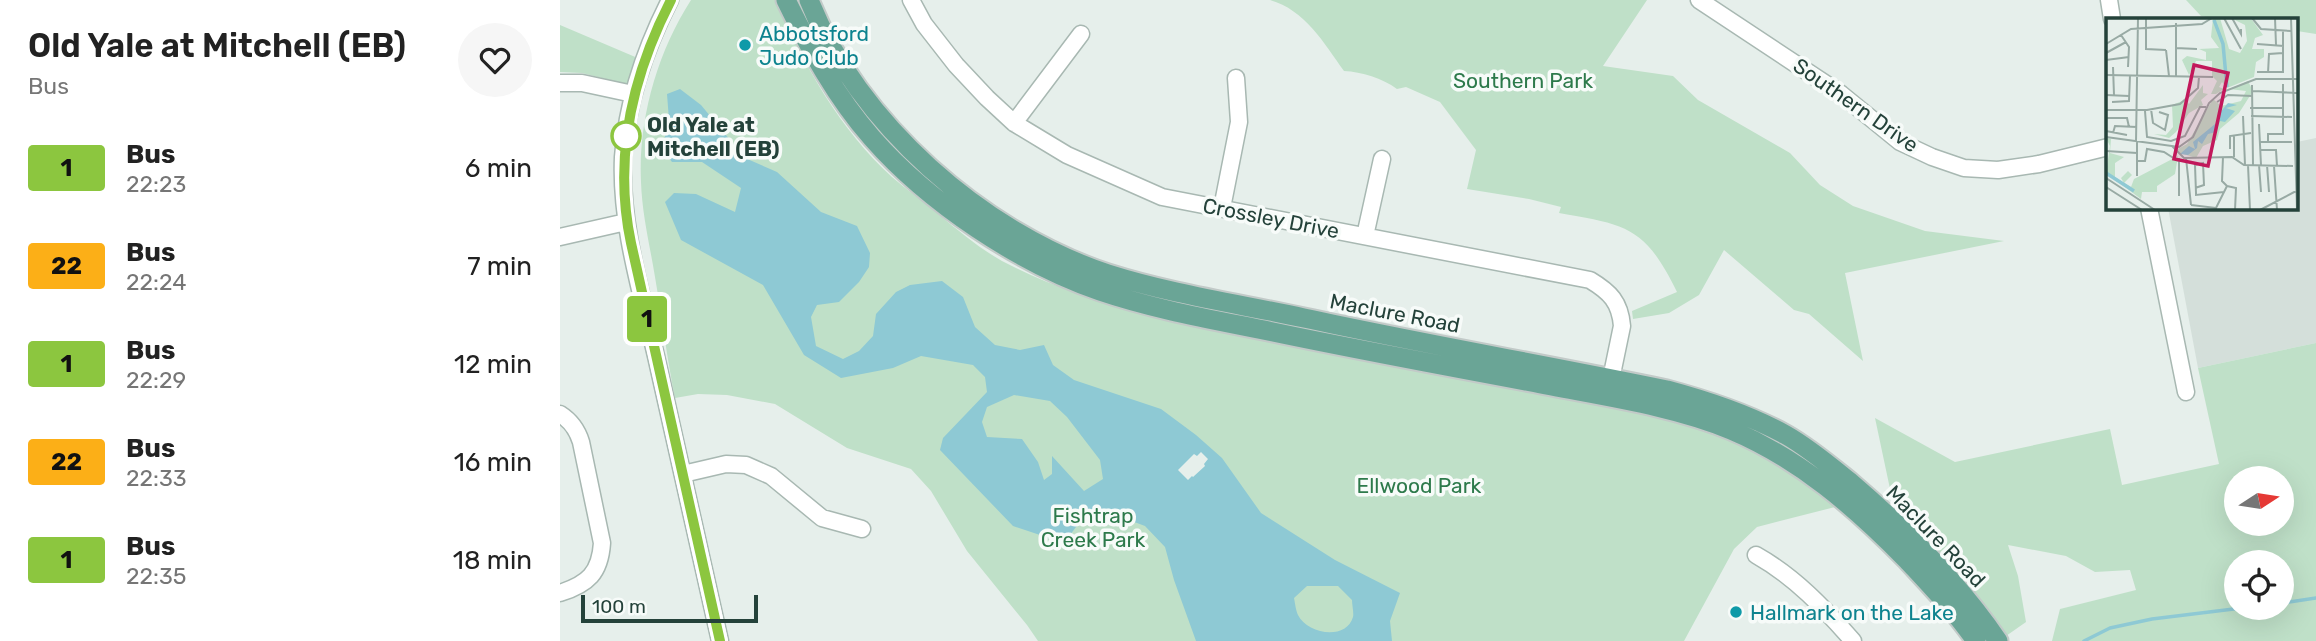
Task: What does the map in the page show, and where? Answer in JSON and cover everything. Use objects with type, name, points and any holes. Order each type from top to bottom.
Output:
[{"type":"main road","name":"Maclure Road","points":[[786,0],[807,44],[872,138],[941,201],[1036,264],[1100,291],[1155,307],[1701,419],[1731,430],[1779,454],[1814,477],[1887,540],[1930,585],[1976,641]]},
{"type":"main road","name":"Maclure Road","points":[[809,0],[838,60],[916,156],[952,187],[995,218],[1047,249],[1106,273],[1155,287],[1611,379],[1705,400],[1749,417],[1788,436],[1867,496],[1930,557],[1998,641]]},
{"type":"main road","points":[[1522,381],[1542,375],[1596,386],[1611,379]]},
{"type":"street","points":[[670,0],[633,94],[623,156],[626,222],[720,641]]},
{"type":"street","name":"Crossley Drive","points":[[911,0],[924,24],[956,65],[1014,123],[1067,155],[1162,197],[1590,280],[1608,291],[1618,304],[1622,326],[1611,379]]},
{"type":"street","name":"Southern Drive","points":[[1699,0],[1726,6],[1900,142],[1932,157],[1964,168],[1998,170],[2039,164],[2106,147]]},
{"type":"street","points":[[2109,0],[2112,18]]},
{"type":"street","points":[[1014,123],[1081,33]]},
{"type":"street","points":[[1222,208],[1239,122],[1236,78]]},
{"type":"street","points":[[560,83],[582,83],[633,94]]},
{"type":"street","points":[[1365,236],[1382,159]]},
{"type":"street","points":[[2149,210],[2186,392]]},
{"type":"street","points":[[560,237],[626,222]]},
{"type":"street","points":[[560,593],[589,579],[601,556],[601,543],[578,430],[561,415]]},
{"type":"street","points":[[683,474],[726,464],[746,465],[771,476],[822,518],[862,529]]},
{"type":"street","points":[[1756,555],[1783,570],[1828,612],[1853,641]]},
{"type":"shaded area","points":[[2316,138],[2316,343],[2198,368],[2168,210],[2298,210],[2298,142]]},
{"type":"green space","points":[[691,0],[776,0],[798,48],[825,95],[873,159],[977,245],[1037,278],[1111,304],[1188,324],[1692,425],[1750,447],[1787,470],[1835,507],[1757,527],[1734,549],[1684,641],[1038,641],[967,551],[931,491],[911,469],[847,448],[775,404],[727,395],[698,394],[675,398],[645,218],[641,159],[647,111],[659,65]]},
{"type":"green space","name":"Southern Park","points":[[1270,0],[1647,0],[1603,66],[1673,76],[1698,100],[1790,153],[1820,185],[1853,206],[1925,231],[2004,241],[1845,273],[1863,361],[1809,314],[1794,310],[1724,250],[1699,295],[1669,313],[1633,319],[1632,311],[1677,292],[1666,270],[1644,242],[1618,226],[1559,213],[1561,207],[1467,189],[1476,150],[1440,102],[1406,87],[1397,89],[1372,76],[1344,71],[1304,19],[1294,11]]},
{"type":"green space","points":[[2186,0],[2316,0],[2316,34],[2298,31],[2298,18],[2201,16]]},
{"type":"green space","points":[[560,25],[640,59],[630,85],[582,73],[560,72]]},
{"type":"green space","points":[[2316,343],[2316,641],[2052,641],[2060,609],[2136,590],[2130,570],[2095,572],[2066,556],[2008,545],[2018,576],[2026,622],[2006,636],[1946,560],[1893,503],[1875,418],[1955,462],[2110,429],[2122,485],[2219,464],[2198,368]]},
{"type":"water","points":[[680,89],[701,105],[745,158],[777,172],[821,212],[857,226],[870,253],[869,267],[859,282],[839,302],[817,305],[811,317],[816,346],[843,359],[859,351],[873,336],[876,314],[896,292],[910,285],[942,281],[963,297],[975,327],[995,345],[1020,350],[1044,345],[1053,365],[1074,380],[1161,409],[1222,458],[1261,513],[1335,560],[1400,593],[1390,621],[1392,641],[1196,641],[1165,547],[1145,526],[1121,517],[1085,515],[1064,543],[1013,526],[940,450],[943,438],[987,392],[985,377],[973,365],[921,356],[893,368],[841,378],[804,355],[763,285],[681,240],[665,202],[674,193],[696,194],[735,212],[741,188],[702,162],[672,162],[662,149],[669,120],[667,94]],"holes":[[[1014,395],[1050,401],[1067,417],[1100,460],[1103,479],[1084,491],[1052,456],[1052,474],[1044,480],[1038,462],[1022,439],[987,437],[982,422],[987,407]],[[1307,586],[1338,586],[1352,600],[1353,615],[1349,625],[1335,632],[1326,632],[1309,627],[1303,622],[1297,613],[1294,598]]]},
{"type":"pier","points":[[1201,452],[1208,459],[1205,466],[1188,480],[1178,470],[1194,454],[1197,456]]},
{"type":"waterway","points":[[2294,601],[2316,598]]},
{"type":"waterway","points":[[2084,641],[2110,628],[2152,619],[2224,610]]},
{"type":"bus line","name":"1","points":[[671,0],[638,76],[630,108],[623,156],[626,222],[720,641]]},
{"type":"place","name":"Abbotsford Judo Club","points":[[745,45]]},
{"type":"place","name":"Old Yale at Mitchell (EB)","points":[[626,136]]},
{"type":"place","name":"Hallmark on the Lake","points":[[1736,612]]},
{"type":"park label","name":"Ellwood Park","points":[[1419,485]]},
{"type":"park label","name":"Fishtrap Creek Park","points":[[1093,527]]}]
